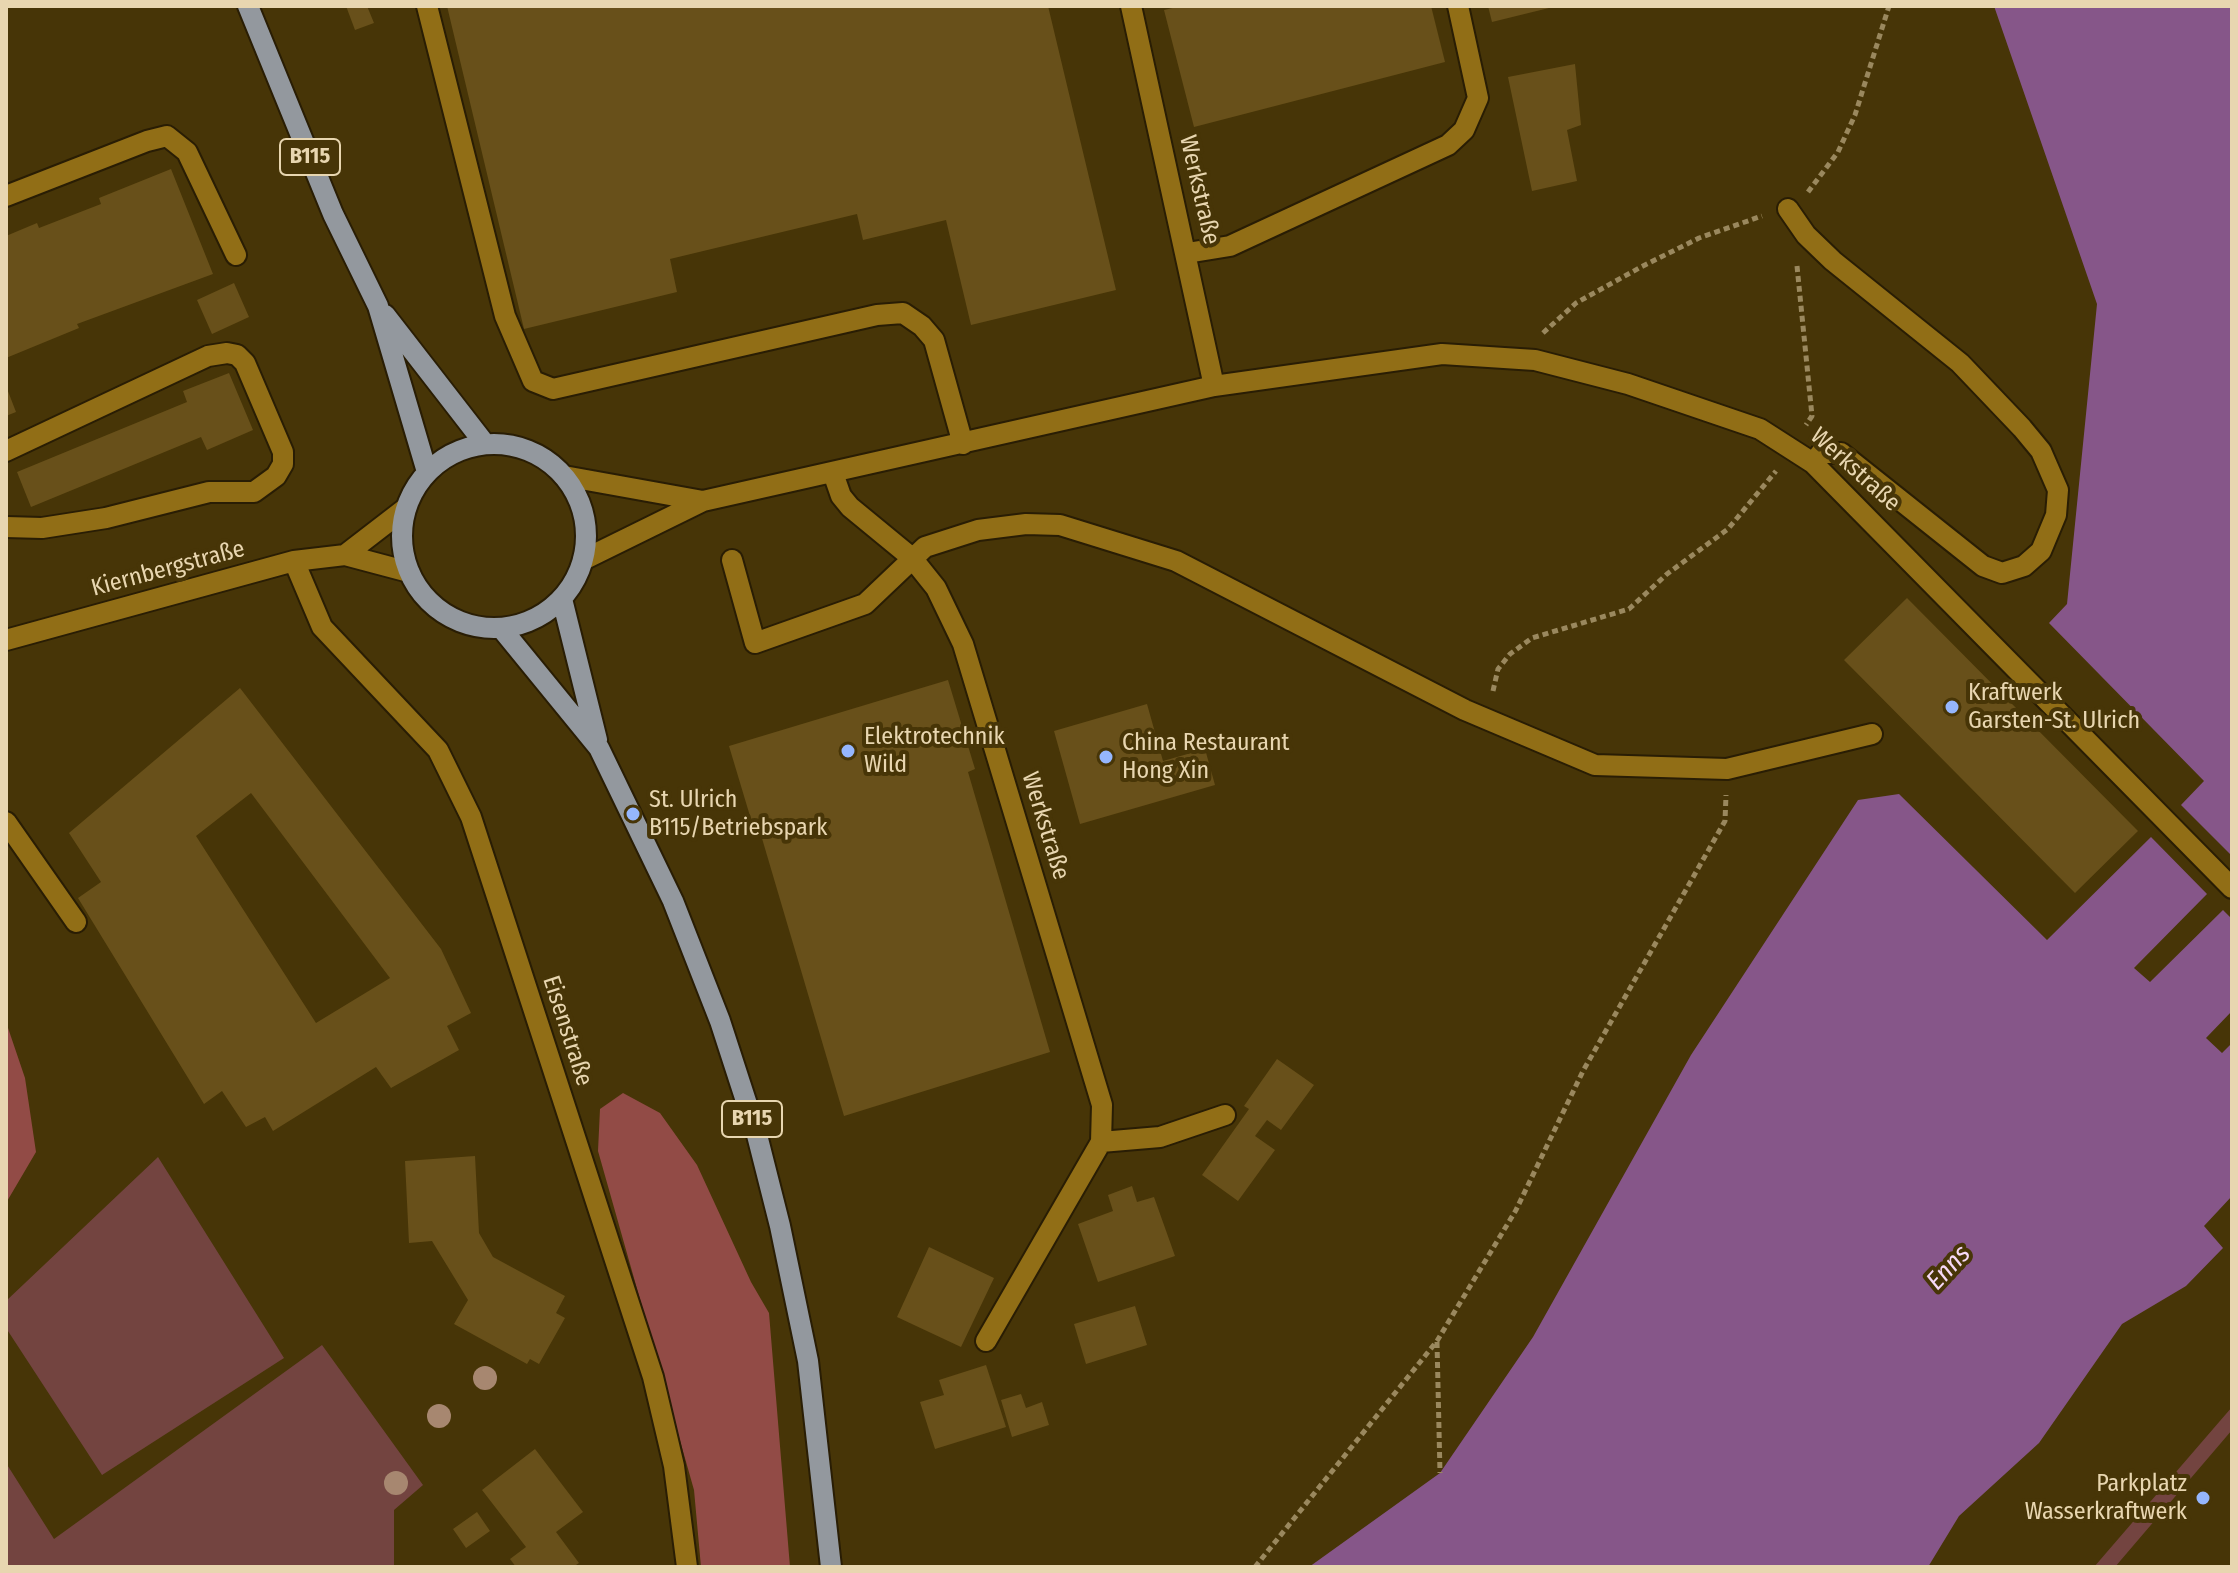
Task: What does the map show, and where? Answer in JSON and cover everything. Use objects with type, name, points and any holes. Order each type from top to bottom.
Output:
[{"type":"main road","name":"B115","points":[[248,6],[333,214],[378,306],[427,472]]},
{"type":"main road","name":"B115","points":[[378,306],[485,444]]},
{"type":"main road","points":[[485,444],[528,450],[564,476],[584,516],[583,560],[575,581],[562,599],[544,614],[501,628],[456,620],[428,600],[409,572],[402,541],[406,508],[427,472],[454,453],[485,444]]},
{"type":"main road","name":"B115","points":[[562,599],[599,748],[673,901],[720,1021],[757,1135],[808,1361],[831,1567]]},
{"type":"main road","name":"B115","points":[[501,628],[599,748]]},
{"type":"street","points":[[427,6],[505,316],[533,381],[553,389],[877,315],[903,313],[922,326],[934,340],[963,444]]},
{"type":"street","name":"Werkstraße","points":[[1131,6],[1214,386]]},
{"type":"street","points":[[1187,253],[1230,246],[1448,145],[1456,138],[1473,116],[1478,98],[1458,6]]},
{"type":"street","points":[[6,196],[167,136],[187,152],[236,255]]},
{"type":"street","points":[[1788,209],[1806,235],[1833,261],[1960,363],[2022,428],[2041,451],[2058,490],[2056,515],[2041,551],[2024,566],[2002,573],[1983,566],[1841,453],[1821,453],[1813,463]]},
{"type":"street","points":[[6,451],[208,356],[227,353],[237,355],[245,363],[283,452],[283,464],[276,476],[254,492],[209,492],[106,518],[42,528],[6,527]]},
{"type":"street","name":"Werkstraße","points":[[583,560],[703,501],[1214,386],[1442,354],[1535,360],[1628,384],[1760,429],[1792,446],[1929,577],[2232,888]]},
{"type":"street","name":"Werkstraße","points":[[833,473],[841,496],[850,507],[912,558],[936,588],[963,644],[1102,1105],[1101,1142],[986,1341]]},
{"type":"street","name":"Werkstraße","points":[[564,476],[703,501]]},
{"type":"street","points":[[345,555],[406,508]]},
{"type":"street","points":[[732,560],[755,643],[865,604],[925,547],[945,539],[978,530],[1026,524],[1060,525],[1176,561],[1496,724],[1595,765],[1727,769],[1872,734]]},
{"type":"street","name":"Kiernbergstraße","points":[[6,640],[294,561],[345,555],[409,572]]},
{"type":"street","name":"Eisenstraße","points":[[294,561],[322,627],[438,750],[471,817],[653,1377],[674,1466],[687,1567]]},
{"type":"street","points":[[6,822],[76,922]]},
{"type":"street","points":[[1101,1142],[1160,1137],[1225,1115]]},
{"type":"path","points":[[1535,360],[1544,332],[1576,303],[1699,238],[1788,209],[1813,187],[1838,152],[1855,115],[1889,6]]},
{"type":"path","points":[[1496,724],[1493,690],[1498,669],[1510,654],[1532,638],[1629,609],[1667,574],[1728,529],[1772,478],[1812,416],[1798,258]]},
{"type":"path","points":[[1255,1567],[1437,1341],[1516,1210],[1583,1071],[1725,821],[1727,769]]},
{"type":"path","points":[[1437,1341],[1440,1473]]},
{"type":"shaded area","points":[[6,1022],[25,1078],[36,1152],[6,1203]]},
{"type":"shaded area","points":[[623,1093],[660,1113],[697,1165],[751,1282],[769,1313],[790,1567],[701,1567],[694,1490],[598,1151],[600,1109]]},
{"type":"shaded area","points":[[158,1157],[284,1358],[102,1475],[6,1328],[6,1301]]},
{"type":"shaded area","points":[[322,1345],[423,1485],[394,1510],[394,1567],[6,1567],[6,1463],[54,1539]]},
{"type":"shaded area","points":[[2232,1407],[2232,1430],[2115,1567],[2094,1567]]},
{"type":"water","points":[[1994,6],[2232,6],[2232,856],[2181,805],[2204,781],[2049,623],[2067,604],[2097,304]]},
{"type":"water","name":"Enns","points":[[1899,794],[2047,940],[2151,837],[2207,894],[2134,968],[2150,982],[2223,910],[2232,919],[2232,1011],[2206,1038],[2222,1053],[2232,1043],[2232,1196],[2204,1226],[2223,1248],[2186,1286],[2122,1324],[2039,1443],[1959,1516],[1928,1567],[1309,1567],[1440,1473],[1533,1337],[1691,1055],[1858,800]]},
{"type":"building","points":[[346,6],[367,6],[374,23],[355,30]]},
{"type":"building","points":[[447,6],[1048,6],[1116,290],[971,325],[946,220],[863,240],[857,214],[670,259],[677,292],[524,329]]},
{"type":"building","points":[[1181,6],[1431,6],[1445,62],[1194,127],[1164,10]]},
{"type":"building","points":[[1488,6],[1553,6],[1553,7],[1492,22]]},
{"type":"building","points":[[1575,64],[1581,125],[1567,130],[1577,181],[1532,191],[1508,77]]},
{"type":"building","points":[[171,169],[213,274],[77,324],[79,328],[6,358],[6,236],[37,223],[39,228],[101,204],[99,198]]},
{"type":"building","points":[[234,283],[249,317],[212,334],[197,300]]},
{"type":"building","points":[[229,373],[253,430],[207,450],[201,437],[31,507],[17,472],[187,402],[183,391]]},
{"type":"building","points":[[6,386],[16,412],[6,416]]},
{"type":"building","name":"Kraftwerk Garsten-St. Ulrich","points":[[1907,598],[2138,831],[2075,893],[1844,660]]},
{"type":"building","points":[[948,680],[975,769],[968,772],[1050,1052],[844,1116],[761,835],[756,836],[729,746]]},
{"type":"building","points":[[240,688],[441,949],[471,1013],[447,1026],[459,1050],[391,1088],[376,1067],[273,1131],[265,1117],[246,1127],[222,1091],[204,1104],[78,898],[101,882],[69,833]],"holes":[[[251,793],[390,978],[316,1023],[196,836]]]},
{"type":"building","points":[[1147,704],[1163,761],[1205,749],[1215,785],[1080,824],[1054,731]]},
{"type":"building","points":[[1277,1059],[1314,1085],[1281,1130],[1267,1120],[1255,1136],[1275,1150],[1238,1201],[1202,1175],[1249,1109],[1244,1106]]},
{"type":"building","points":[[475,1156],[479,1233],[493,1257],[565,1296],[556,1313],[565,1318],[539,1364],[530,1359],[527,1364],[454,1324],[468,1300],[432,1241],[409,1243],[405,1161]]},
{"type":"building","points":[[1132,1186],[1137,1202],[1154,1197],[1175,1256],[1098,1282],[1078,1224],[1113,1211],[1108,1195]]},
{"type":"building","points":[[929,1247],[994,1278],[961,1347],[897,1317]]},
{"type":"building","points":[[1135,1306],[1147,1345],[1086,1364],[1074,1324]]},
{"type":"building","points":[[986,1365],[1006,1427],[935,1449],[920,1402],[944,1395],[939,1380]]},
{"type":"building","points":[[1021,1394],[1026,1408],[1042,1402],[1049,1425],[1012,1437],[1001,1400]]},
{"type":"building","points":[[535,1449],[583,1512],[556,1532],[579,1563],[573,1567],[516,1567],[510,1559],[526,1547],[482,1490]]},
{"type":"building","points":[[477,1512],[490,1531],[466,1548],[453,1529]]},
{"type":"place","name":"Kraftwerk Garsten-St. Ulrich","points":[[1952,707]]},
{"type":"place","name":"Elektrotechnik Wild","points":[[848,751]]},
{"type":"place","name":"China Restaurant Hong Xin","points":[[1106,757]]},
{"type":"place","name":"St. Ulrich B115/Betriebspark","points":[[633,814]]},
{"type":"place","name":"Parkplatz Wasserkraftwerk","points":[[2203,1498]]}]
